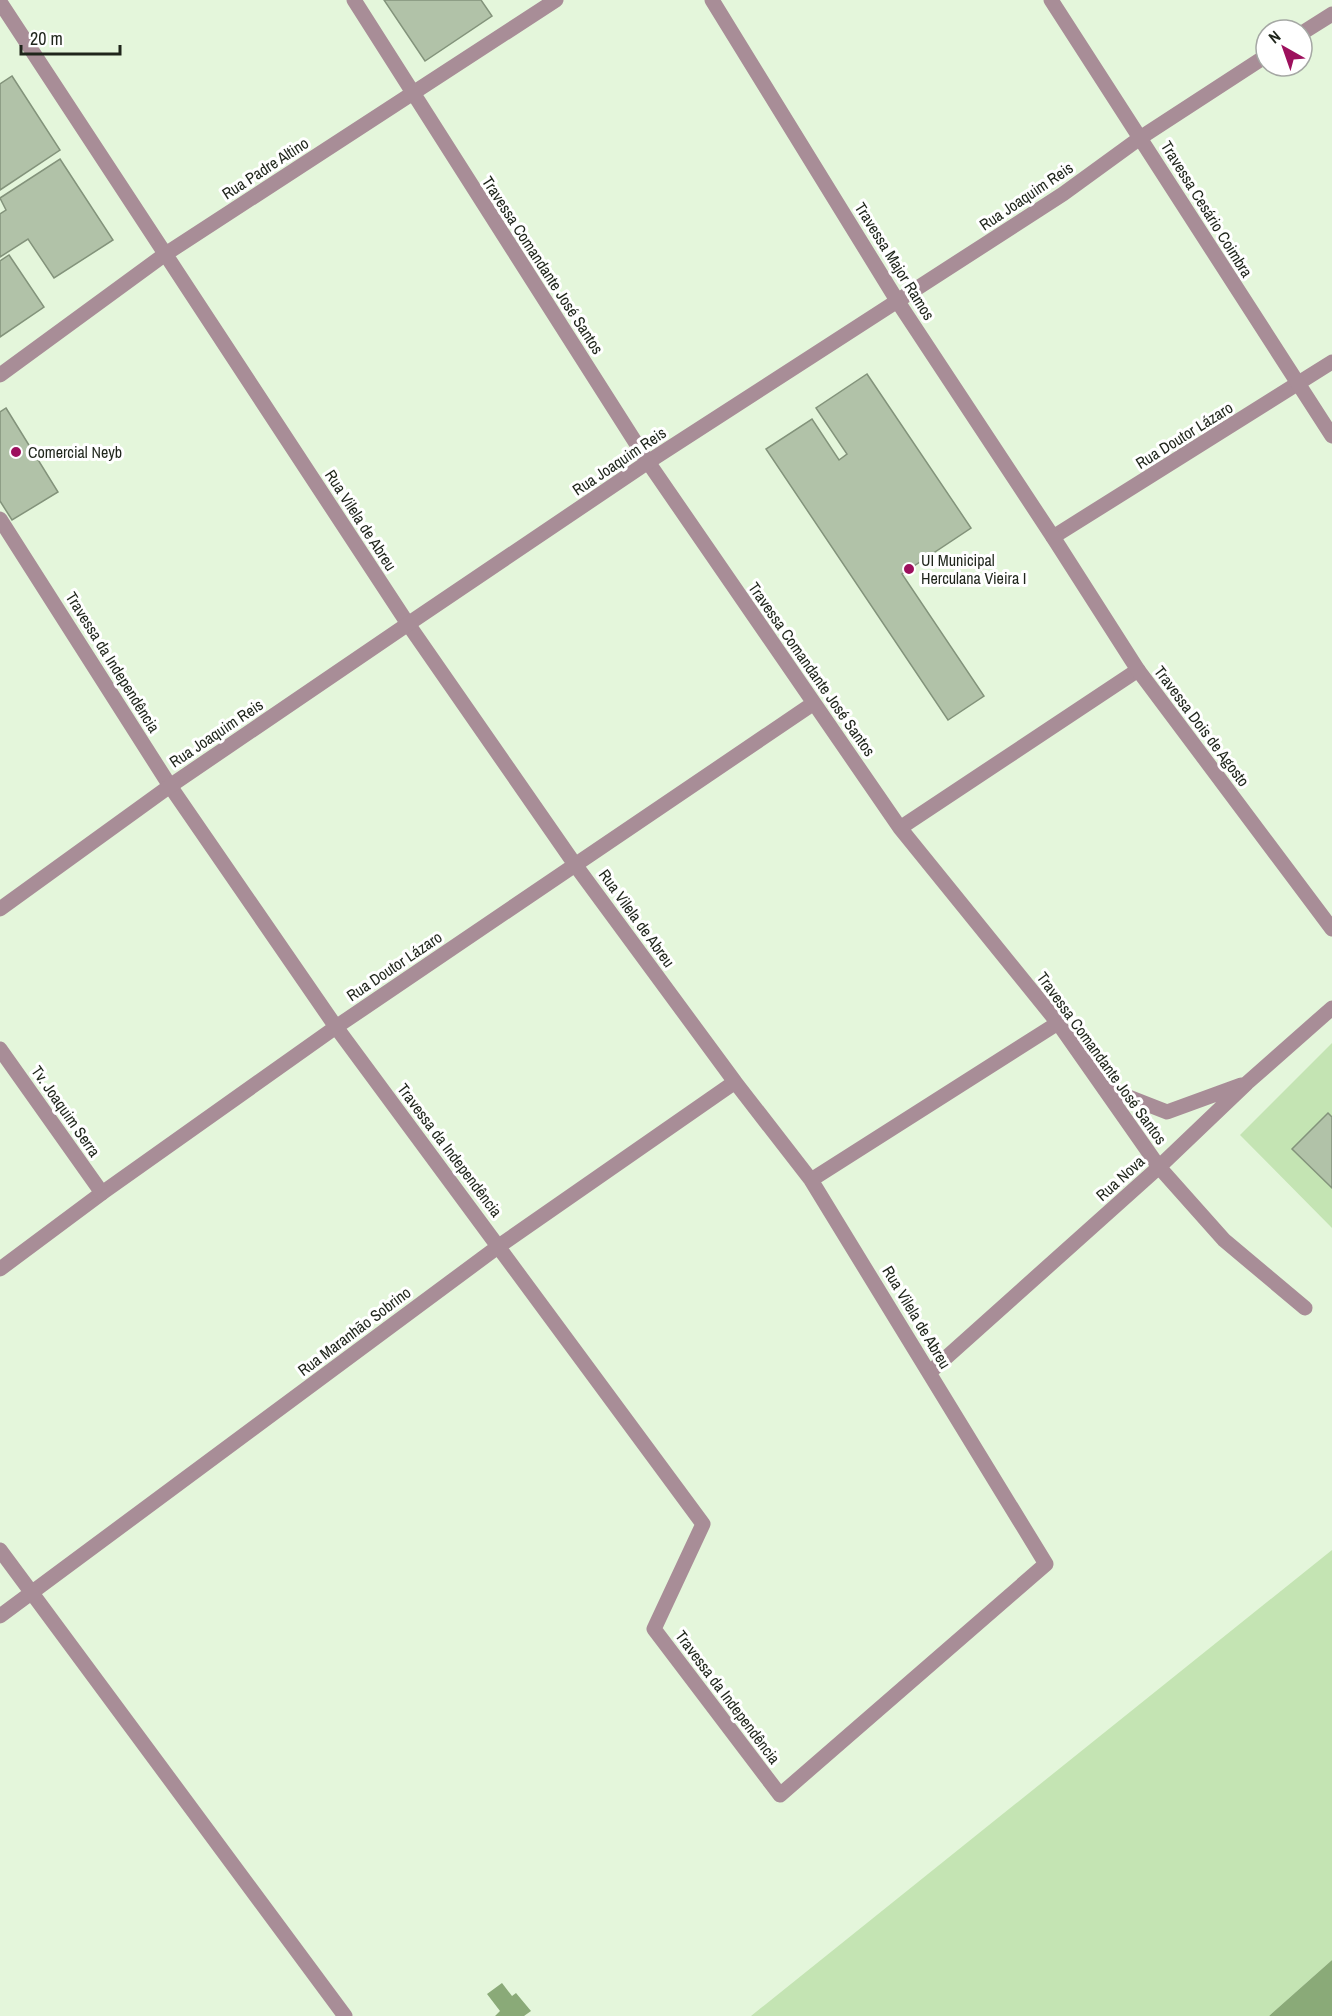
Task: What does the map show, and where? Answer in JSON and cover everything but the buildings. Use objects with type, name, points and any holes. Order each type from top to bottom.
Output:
[{"type":"street","name":"Travessa Comandante José Santos","points":[[354,0],[648,462],[900,828],[1058,1023],[1159,1167],[1224,1240],[1305,1308]]},
{"type":"street","name":"Rua Padre Altino","points":[[0,375],[164,255],[556,0]]},
{"type":"street","name":"Travessa Major Ramos","points":[[712,0],[898,302],[1053,537]]},
{"type":"street","name":"Travessa Cesário Coimbra","points":[[1051,0],[1332,436]]},
{"type":"street","name":"Rua Vilela de Abreu","points":[[0,2],[408,624],[576,866],[735,1082],[811,1180],[1046,1564],[780,1795]]},
{"type":"street","points":[[1314,25],[1332,14]]},
{"type":"street","name":"Rua Joaquim Reis","points":[[0,909],[170,786],[648,462],[1063,194],[1140,138],[1254,64]]},
{"type":"street","name":"Rua Doutor Lázaro","points":[[1053,537],[1332,362]]},
{"type":"street","name":"Travessa da Independência","points":[[0,519],[170,786],[336,1027],[703,1524],[654,1629],[780,1795]]},
{"type":"street","name":"Travessa Dois de Agosto","points":[[1053,537],[1138,670],[1332,929]]},
{"type":"street","points":[[900,828],[1138,670]]},
{"type":"street","name":"Rua Doutor Lázaro","points":[[0,1269],[102,1193],[336,1027],[814,703]]},
{"type":"street","name":"Rua Nova","points":[[930,1372],[1332,1008]]},
{"type":"street","points":[[811,1180],[1058,1023]]},
{"type":"street","name":"Tv. Joaquim Serra","points":[[0,1049],[102,1193]]},
{"type":"street","name":"Rua Maranhão Sobrino","points":[[0,1616],[499,1246],[735,1082]]},
{"type":"street","points":[[1103,1087],[1167,1112],[1247,1083]]},
{"type":"street","points":[[0,1550],[345,2016]]},
{"type":"shaded area","points":[[1332,1043],[1332,1228],[1240,1135]]},
{"type":"shaded area","points":[[1332,1550],[1332,1960],[1269,2016],[751,2016]]},
{"type":"shaded area","points":[[1332,1960],[1332,2016],[1269,2016]]},
{"type":"shaded area","points":[[502,1983],[512,1996],[516,1993],[531,2011],[524,2016],[495,2016],[500,2011],[487,1994]]},
{"type":"place","name":"Comercial Neyb","points":[[16,452]]},
{"type":"place","name":"UI Municipal Herculana Vieira I","points":[[909,569]]}]
